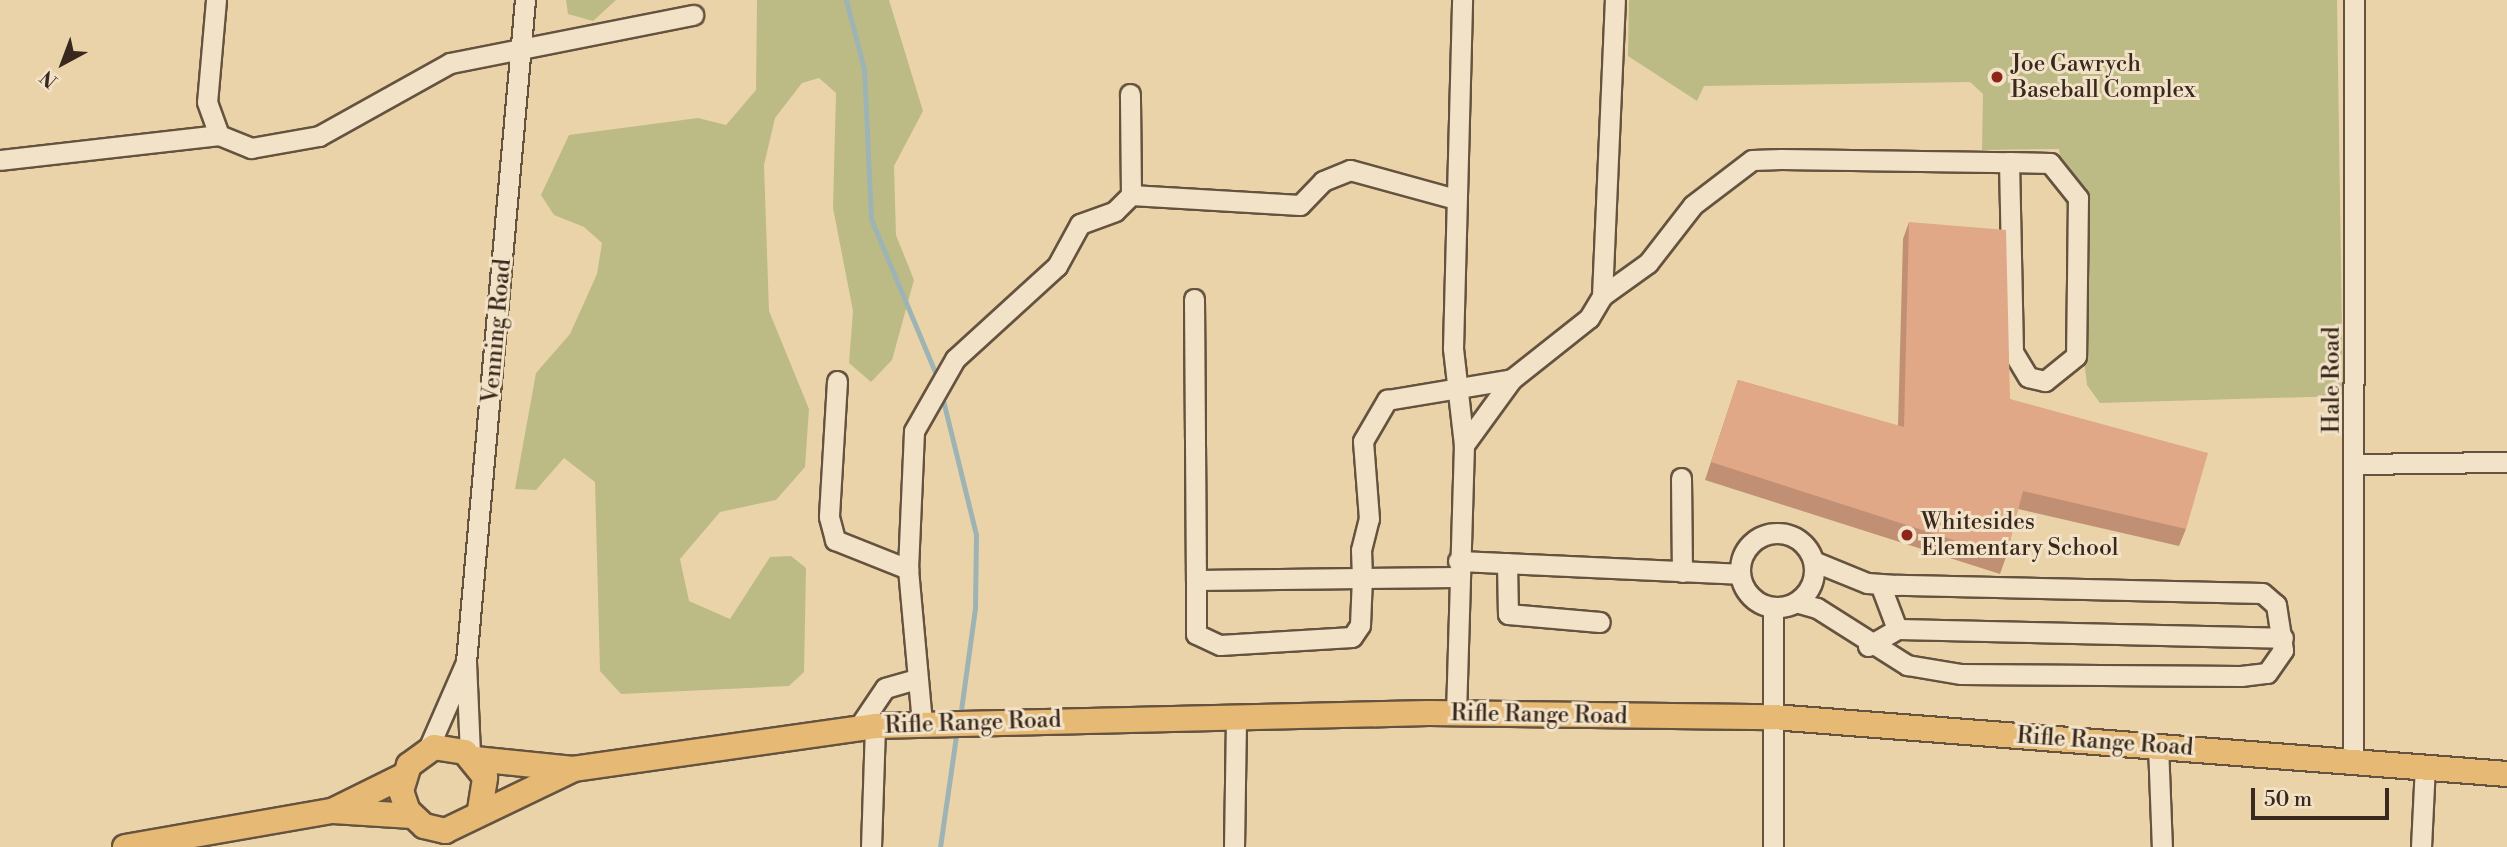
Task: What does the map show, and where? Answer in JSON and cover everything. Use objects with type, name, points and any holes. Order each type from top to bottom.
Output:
[{"type":"main road","name":"Rifle Range Road","points":[[472,757],[573,769],[866,727],[1236,716],[1456,714],[1773,717],[2353,759],[2507,774]]},
{"type":"main road","points":[[332,811],[403,776],[428,749],[453,747],[472,757],[486,784],[476,816],[461,847]]},
{"type":"main road","name":"Rifle Range Road","points":[[476,816],[573,769]]},
{"type":"main road","points":[[403,776],[402,798],[415,819],[425,847]]},
{"type":"main road","points":[[125,847],[332,811],[415,819],[445,831],[476,816]]},
{"type":"street","points":[[216,0],[205,84],[219,135],[235,147],[297,143],[450,63],[693,15]]},
{"type":"street","name":"Venning Road","points":[[472,757],[466,662],[525,0]]},
{"type":"street","points":[[1456,714],[1458,569],[1464,445],[1456,391],[1455,199],[1462,0]]},
{"type":"street","points":[[1602,296],[1615,0]]},
{"type":"street","name":"Hale Road","points":[[2353,759],[2357,464],[2354,0]]},
{"type":"street","points":[[922,724],[908,569],[914,431],[955,359],[1057,266],[1080,224],[1115,211],[1131,195],[1130,94]]},
{"type":"street","points":[[0,160],[219,135]]},
{"type":"street","points":[[1464,445],[1512,380],[1589,317],[1602,296],[1648,263],[1693,205],[1752,160],[2009,162],[2050,163],[2078,198],[2076,356],[2045,381],[2028,377],[2013,352],[2009,162]]},
{"type":"street","points":[[1131,195],[1300,205],[1323,181],[1350,170],[1455,199]]},
{"type":"street","points":[[1194,299],[1196,634],[1220,645],[1345,641],[1360,625],[1370,491],[1363,441],[1387,400],[1512,380]]},
{"type":"street","points":[[837,381],[829,517],[835,540],[908,569]]},
{"type":"street","points":[[2357,464],[2507,462]]},
{"type":"street","points":[[1681,478],[1682,572]]},
{"type":"street","points":[[1765,535],[1789,535],[1813,561],[1880,584],[2263,593],[2276,605],[2283,638],[2275,666],[2241,676],[1961,674],[1907,665],[1868,646],[1817,608],[1796,602],[1773,607],[1751,597],[1740,575],[1745,550],[1765,535]]},
{"type":"street","points":[[1796,602],[1811,584],[1813,561]]},
{"type":"street","points":[[1196,580],[1362,579],[1507,564],[1740,575]]},
{"type":"street","points":[[1507,564],[1508,614],[1600,622]]},
{"type":"street","points":[[1880,584],[1897,629]]},
{"type":"street","points":[[1773,607],[1773,847]]},
{"type":"street","points":[[1868,646],[1897,629],[2283,638]]},
{"type":"street","name":"Venning Road","points":[[428,749],[466,662]]},
{"type":"street","points":[[871,847],[866,727],[885,688],[917,679]]},
{"type":"street","points":[[1234,847],[1236,716]]},
{"type":"street","points":[[2158,745],[2162,847]]},
{"type":"street","points":[[2421,847],[2425,766]]},
{"type":"shaded area","points":[[566,0],[616,0],[593,21],[568,14]]},
{"type":"shaded area","points":[[757,0],[889,0],[923,111],[894,166],[896,235],[914,280],[892,360],[871,382],[849,363],[853,311],[833,208],[836,93],[819,78],[802,83],[775,118],[764,165],[769,311],[809,409],[805,467],[776,500],[720,512],[680,559],[689,601],[730,619],[770,557],[791,556],[806,568],[804,672],[789,686],[621,694],[600,671],[595,482],[564,458],[536,490],[515,489],[536,373],[570,334],[597,274],[602,243],[584,227],[554,215],[541,195],[569,135],[698,118],[726,125],[756,90]]},
{"type":"shaded area","points":[[1629,0],[2337,0],[2343,396],[2100,403],[2087,385],[2059,149],[1982,150],[1983,94],[1970,82],[1704,86],[1697,101],[1628,56]]},
{"type":"building","points":[[1909,222],[2006,230],[2010,399],[2208,453],[2186,529],[2023,491],[2006,557],[1711,462],[1738,380],[1904,427]]},
{"type":"waterway","points":[[846,0],[864,69],[871,219],[938,379]]},
{"type":"waterway","points":[[941,392],[976,535],[975,608],[960,717]]},
{"type":"waterway","points":[[940,847],[957,729]]},
{"type":"place","name":"Joe Gawrych Baseball Complex","points":[[1997,77]]},
{"type":"place","name":"Whitesides Elementary School","points":[[1907,535]]}]
